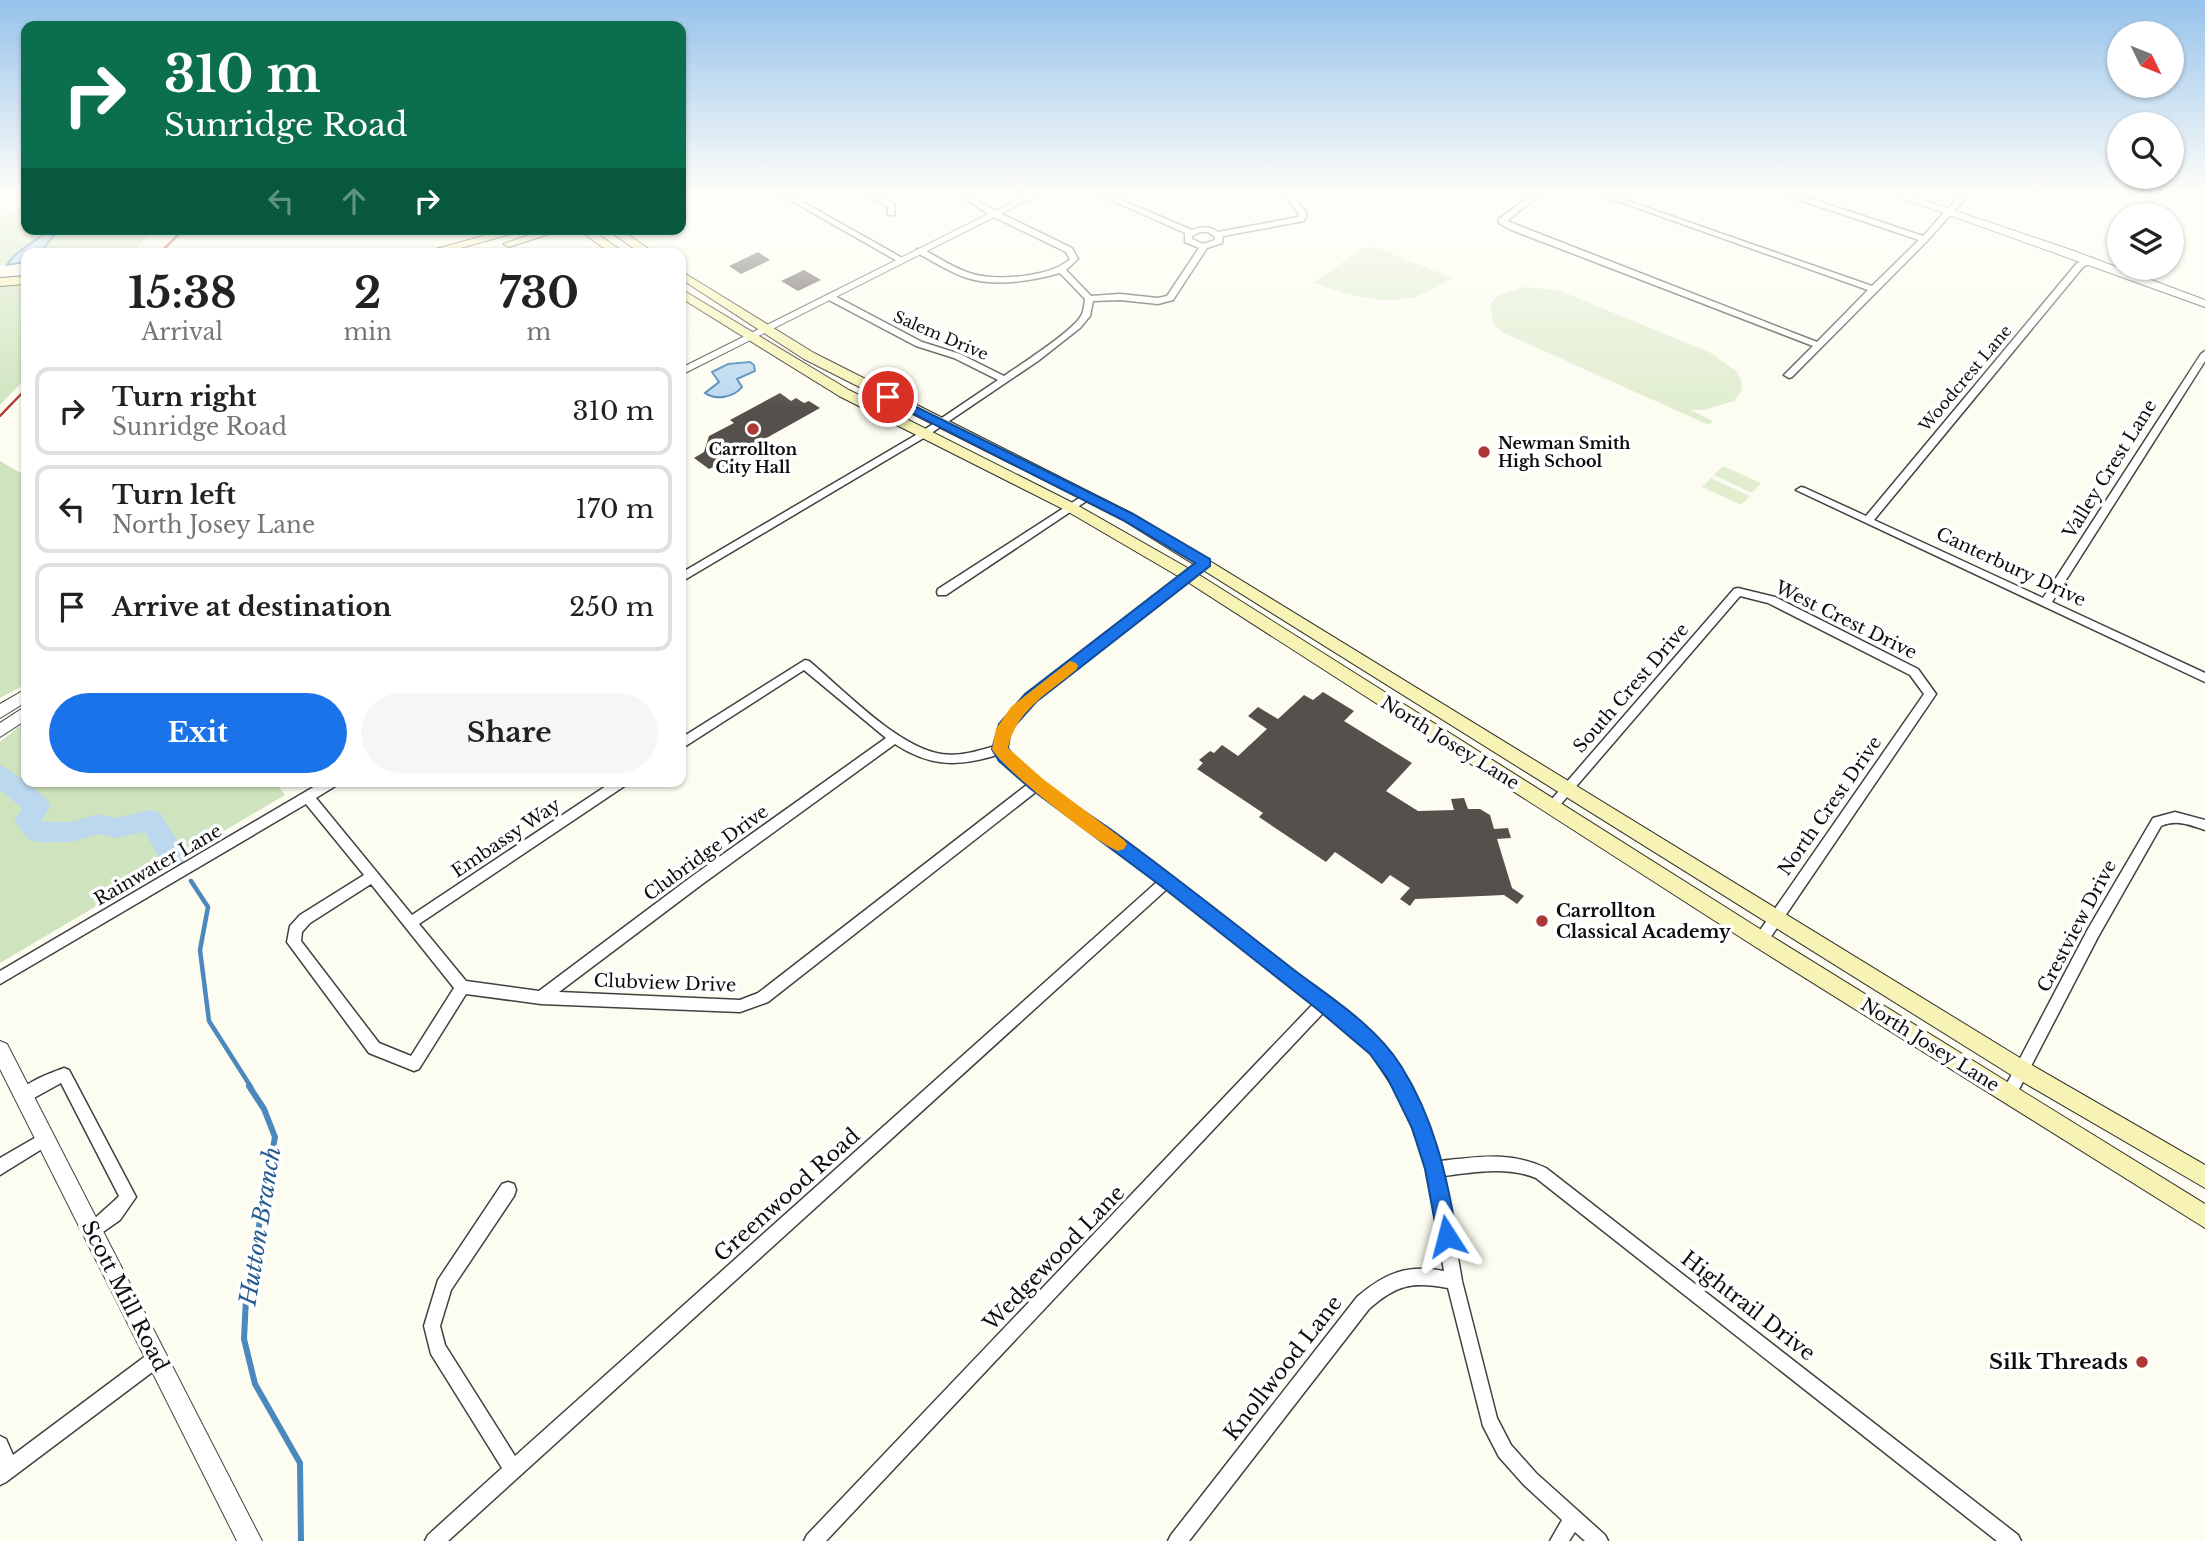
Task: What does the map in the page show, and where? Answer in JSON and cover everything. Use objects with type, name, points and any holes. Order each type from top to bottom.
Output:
[{"type":"main road","points":[[0,272],[21,270]]},
{"type":"main road","name":"North Josey Lane","points":[[686,277],[809,356],[1128,517],[1205,562],[2023,1071],[2205,1177]]},
{"type":"main road","points":[[0,282],[21,280]]},
{"type":"main road","points":[[686,285],[699,292],[707,292]]},
{"type":"main road","name":"North Josey Lane","points":[[686,296],[844,393],[1070,507],[1188,575],[1761,940],[2205,1217]]},
{"type":"street","points":[[686,369],[892,265]]},
{"type":"street","points":[[948,265],[971,276],[1012,279],[1062,270],[1072,265]]},
{"type":"street","points":[[1089,299],[1121,297],[1158,301],[1170,298],[1191,265]]},
{"type":"street","points":[[1610,265],[1818,345]]},
{"type":"street","points":[[1803,265],[1871,289]]},
{"type":"street","points":[[1789,374],[1897,265]]},
{"type":"street","name":"Woodcrest Lane","points":[[1868,520],[2080,265]]},
{"type":"street","points":[[2103,265],[2205,304]]},
{"type":"street","points":[[1062,270],[1089,299]]},
{"type":"street","name":"Salem Drive","points":[[830,296],[896,333],[975,363],[1003,379]]},
{"type":"street","points":[[686,575],[924,434],[1042,354],[1086,316],[1089,299]]},
{"type":"street","name":"Valley Crest Lane","points":[[2046,603],[2205,354]]},
{"type":"street","name":"Canterbury Drive","points":[[1801,490],[2205,678]]},
{"type":"street","points":[[942,592],[1087,496]]},
{"type":"street","points":[[1205,562],[1030,698],[1004,729],[1000,749],[1004,756],[1037,784],[1167,881],[1376,1048],[1410,1100],[1435,1169],[1454,1281],[1489,1420],[1514,1460],[1599,1541]]},
{"type":"street","name":"South Crest Drive","points":[[1551,807],[1738,593]]},
{"type":"street","name":"West Crest Drive","points":[[1738,593],[1771,600],[1914,672],[1930,694]]},
{"type":"street","points":[[686,741],[805,664],[894,739],[916,751],[944,759],[965,758],[1000,749]]},
{"type":"street","name":"North Crest Drive","points":[[1761,940],[1930,694]]},
{"type":"street","points":[[0,712],[21,698]]},
{"type":"street","points":[[0,731],[21,716]]},
{"type":"street","name":"Clubridge Drive","points":[[541,998],[696,881],[894,739]]},
{"type":"street","name":"Clubview Drive","points":[[462,987],[541,998],[740,1006],[763,998],[1037,784]]},
{"type":"street","name":"Rainwater Lane","points":[[0,978],[325,787]]},
{"type":"street","name":"Embassy Way","points":[[410,923],[614,787]]},
{"type":"street","points":[[308,797],[462,987],[414,1063],[385,1055],[374,1048],[294,942],[295,930],[305,919],[372,877]]},
{"type":"street","name":"Crestview Drive","points":[[2009,1094],[2092,933],[2157,822],[2170,816],[2205,825]]},
{"type":"street","name":"Greenwood Road","points":[[434,1541],[1167,881]]},
{"type":"street","name":"Wedgewood Lane","points":[[813,1541],[1323,1003]]},
{"type":"street","name":"Scott Mill Road","points":[[0,1050],[250,1541]]},
{"type":"street","points":[[23,1097],[48,1081],[64,1075],[84,1111],[128,1197],[114,1214],[93,1231]]},
{"type":"street","points":[[0,1167],[45,1139]]},
{"type":"street","name":"Hightrail Drive","points":[[1435,1169],[1507,1163],[1532,1168],[1541,1173],[2012,1541]]},
{"type":"street","points":[[508,1190],[444,1286],[432,1326],[437,1348],[512,1468]]},
{"type":"street","name":"Knollwood Lane","points":[[1177,1541],[1363,1303],[1379,1287],[1400,1278],[1425,1275],[1454,1281]]},
{"type":"street","points":[[0,1446],[5,1472],[157,1358]]},
{"type":"street","points":[[1559,1541],[1573,1518]]},
{"type":"green space","points":[[1339,265],[1420,265],[1452,278],[1423,294],[1396,300],[1367,298],[1313,283]]},
{"type":"green space","points":[[21,285],[21,383],[0,405],[0,287]]},
{"type":"green space","points":[[1525,287],[1558,290],[1711,353],[1737,372],[1742,383],[1741,392],[1734,401],[1704,410],[1690,410],[1713,421],[1709,425],[1502,332],[1492,322],[1491,303],[1498,295]]},
{"type":"green space","points":[[0,461],[21,473],[21,687],[0,698]]},
{"type":"green space","points":[[1723,466],[1761,483],[1752,493],[1714,475]]},
{"type":"green space","points":[[1711,478],[1750,496],[1741,505],[1702,487]]},
{"type":"green space","points":[[21,725],[21,787],[279,787],[285,795],[0,963],[0,742]]},
{"type":"water","points":[[750,362],[755,371],[737,379],[742,387],[739,390],[719,397],[705,393],[719,382],[712,372],[728,364]]},
{"type":"building","points":[[731,265],[760,265],[741,274],[729,266]]},
{"type":"building","points":[[804,270],[821,280],[798,291],[781,281]]},
{"type":"building","name":"Carrollton City Hall","points":[[780,393],[791,401],[796,398],[804,403],[809,401],[820,408],[761,441],[766,444],[724,467],[720,464],[709,469],[694,458],[704,452],[709,436],[734,423],[730,420]]},
{"type":"building","name":"Carrollton Classical Academy","points":[[1323,692],[1354,711],[1344,721],[1412,763],[1386,791],[1418,811],[1454,810],[1451,799],[1464,798],[1468,809],[1480,809],[1490,815],[1494,829],[1508,828],[1511,838],[1497,839],[1512,888],[1524,896],[1517,904],[1504,895],[1415,899],[1410,906],[1400,899],[1410,888],[1390,875],[1382,884],[1335,852],[1326,862],[1259,817],[1263,813],[1197,769],[1203,763],[1199,760],[1210,751],[1214,753],[1222,745],[1238,756],[1267,729],[1248,716],[1258,707],[1278,719],[1304,695],[1313,700]]},
{"type":"waterway","name":"Hutton Branch","points":[[0,775],[25,798],[38,805],[27,821],[37,832],[72,832],[97,824],[116,828],[151,820],[174,857]]},
{"type":"waterway","name":"Hutton Branch","points":[[191,881],[208,907],[200,950],[209,1021],[251,1087]]},
{"type":"waterway","name":"Hutton Branch","points":[[249,1086],[264,1109],[275,1137],[246,1298],[244,1339],[255,1384],[300,1463],[301,1541]]},
{"type":"railway","points":[[0,416],[21,394]]},
{"type":"slow traffic","points":[[1070,666],[1017,712],[1004,729],[1000,749],[1004,756],[1037,784],[1118,844]]},
{"type":"place","name":"Carrollton City Hall","points":[[753,429]]},
{"type":"place","name":"Newman Smith High School","points":[[1484,452]]},
{"type":"place","name":"Carrollton Classical Academy","points":[[1542,921]]},
{"type":"place","name":"Silk Threads","points":[[2142,1362]]},
{"type":"route","points":[[888,397],[1128,517],[1205,562],[1030,698],[1004,729],[1000,749],[1004,756],[1037,784],[1167,881],[1376,1048],[1394,1072],[1421,1126],[1435,1169],[1447,1236]]}]
